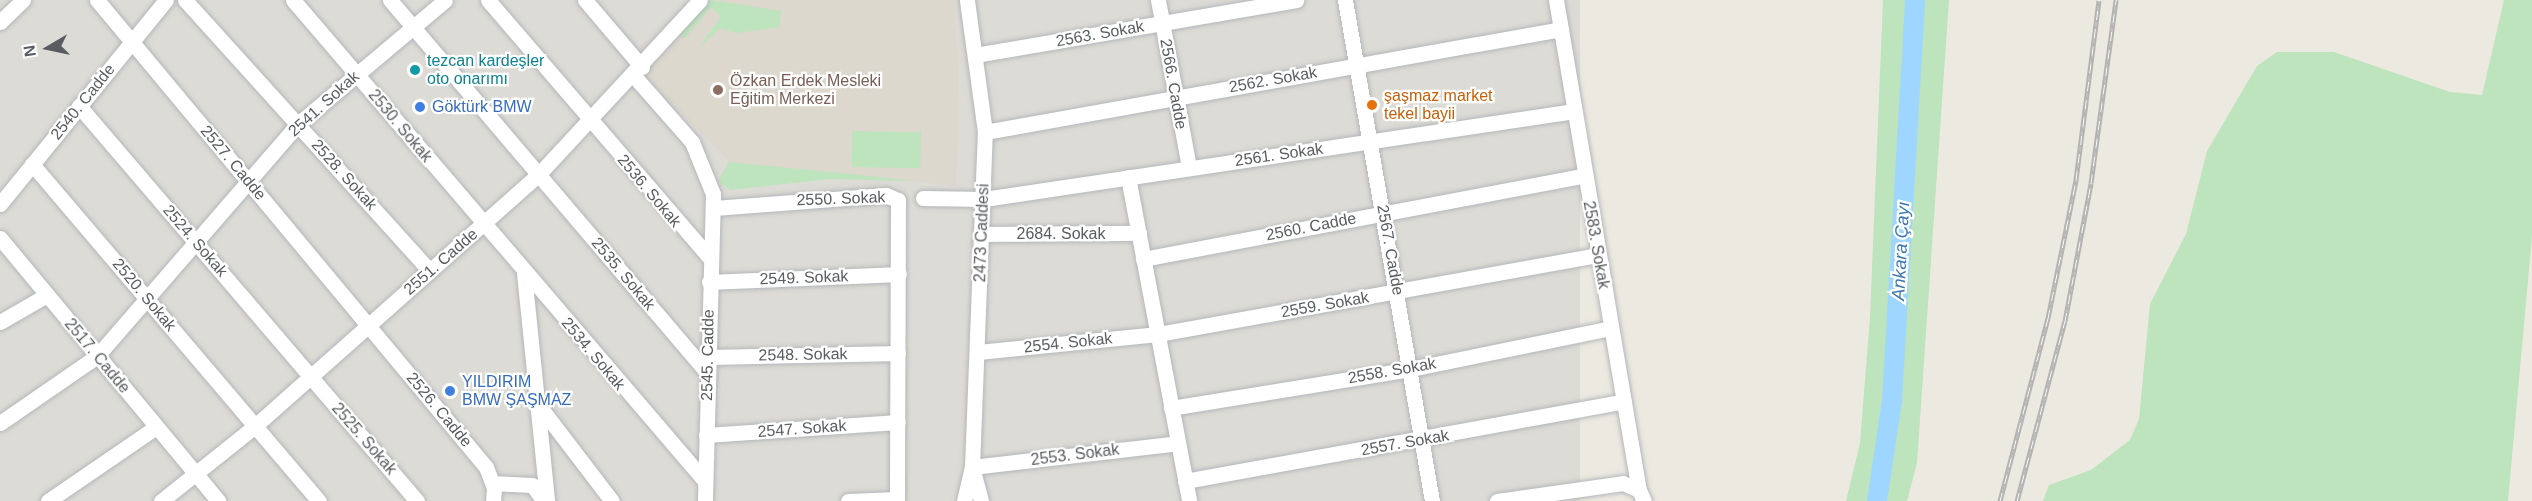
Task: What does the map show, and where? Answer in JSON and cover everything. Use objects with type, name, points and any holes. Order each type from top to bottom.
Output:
[{"type":"street","points":[[0,22],[23,0]]},
{"type":"street","name":"2527. Cadde","points":[[97,0],[369,326]]},
{"type":"street","name":"2540. Cadde","points":[[0,204],[166,0]]},
{"type":"street","name":"2528. Sokak","points":[[185,0],[430,271]]},
{"type":"street","name":"2530. Sokak","points":[[293,0],[484,225]]},
{"type":"street","name":"2535. Sokak","points":[[390,0],[707,373]]},
{"type":"street","name":"2541. Sokak","points":[[0,423],[97,356],[145,297],[298,124],[445,0]]},
{"type":"street","name":"2536. Sokak","points":[[488,0],[591,123],[710,258]]},
{"type":"street","points":[[585,0],[692,142],[706,171],[714,208]]},
{"type":"street","name":"2473 Caddesi","points":[[964,501],[972,467],[983,234],[985,132],[967,0]]},
{"type":"street","name":"2566. Cadde","points":[[1158,0],[1189,168]]},
{"type":"street","name":"2563. Sokak","points":[[975,55],[1296,0]]},
{"type":"street","name":"2567. Cadde","points":[[1345,0],[1424,440],[1432,501]]},
{"type":"street","name":"2583. Sokak","points":[[1556,0],[1584,176],[1642,496]]},
{"type":"street","name":"2551. Cadde","points":[[161,501],[255,426],[538,175],[591,123],[638,71],[692,3]]},
{"type":"street","name":"2562. Sokak","points":[[985,132],[1561,29]]},
{"type":"street","name":"2524. Sokak","points":[[79,106],[311,377]]},
{"type":"street","name":"2561. Sokak","points":[[922,198],[984,199],[1574,111]]},
{"type":"street","name":"2520. Sokak","points":[[32,164],[319,501]]},
{"type":"street","name":"2560. Cadde","points":[[1143,259],[1584,176]]},
{"type":"street","points":[[1128,177],[1189,501]]},
{"type":"street","name":"2550. Sokak","points":[[714,208],[893,196],[899,205],[897,500]]},
{"type":"street","name":"2545. Cadde","points":[[705,501],[709,282],[714,208]]},
{"type":"street","name":"2534. Sokak","points":[[484,225],[705,481]]},
{"type":"street","name":"2684. Sokak","points":[[983,234],[1139,233]]},
{"type":"street","name":"2517. Cadde","points":[[0,238],[219,501]]},
{"type":"street","name":"2559. Sokak","points":[[1158,334],[1397,293],[1598,255]]},
{"type":"street","points":[[524,273],[546,501]]},
{"type":"street","name":"2549. Sokak","points":[[709,282],[899,274]]},
{"type":"street","points":[[0,322],[46,295]]},
{"type":"street","name":"2526. Cadde","points":[[369,326],[486,467],[493,483]]},
{"type":"street","name":"2558. Sokak","points":[[1171,408],[1411,369],[1611,328]]},
{"type":"street","name":"2554. Sokak","points":[[978,351],[1158,334]]},
{"type":"street","name":"2548. Sokak","points":[[708,357],[898,352]]},
{"type":"street","name":"2525. Sokak","points":[[311,377],[417,501]]},
{"type":"street","name":"2557. Sokak","points":[[1185,481],[1424,440],[1624,401]]},
{"type":"street","points":[[537,403],[612,501]]},
{"type":"street","name":"2547. Sokak","points":[[706,435],[898,422]]},
{"type":"street","points":[[48,501],[156,427]]},
{"type":"street","name":"2553. Sokak","points":[[972,467],[1178,444]]},
{"type":"street","name":"2473 Caddesi","points":[[972,467],[981,501]]},
{"type":"street","points":[[493,501],[493,483],[532,485],[546,501]]},
{"type":"street","points":[[1497,501],[1612,483],[1642,496]]},
{"type":"street","points":[[848,501],[897,500]]},
{"type":"shaded area","points":[[0,0],[1580,0],[1580,501],[0,501]]},
{"type":"shaded area","points":[[711,0],[953,0],[959,73],[956,186],[729,162],[644,74]]},
{"type":"green space","points":[[711,0],[781,11],[779,27],[737,33],[720,28],[698,49],[721,17],[711,7],[684,39],[679,35]]},
{"type":"green space","points":[[1883,0],[1949,0],[1917,463],[1907,501],[1846,501],[1860,443],[1870,317]]},
{"type":"green space","points":[[2504,0],[2532,0],[2532,236],[2508,501],[2043,501],[2049,485],[2091,470],[2130,440],[2139,419],[2150,304],[2186,234],[2207,151],[2257,66],[2277,52],[2334,52],[2450,92],[2482,95]]},
{"type":"green space","points":[[852,131],[921,132],[920,168],[851,167]]},
{"type":"green space","points":[[729,162],[913,181],[829,179],[730,190],[718,181]]},
{"type":"waterway","name":"Ankara Çayı","points":[[1877,501],[1892,401],[1915,0]]},
{"type":"railway","points":[[2000,501],[2048,318],[2076,180],[2099,0]]},
{"type":"railway","points":[[2017,501],[2065,321],[2091,183],[2116,0]]},
{"type":"place","name":"tezcan kardeşler oto onarımı","points":[[415,70]]},
{"type":"place","name":"Özkan Erdek Mesleki Eğitim Merkezi","points":[[718,90]]},
{"type":"place","name":"şaşmaz market tekel bayii","points":[[1372,105]]},
{"type":"place","name":"Göktürk BMW","points":[[420,107]]},
{"type":"place","name":"YILDIRIM BMW ŞAŞMAZ","points":[[450,391]]}]
